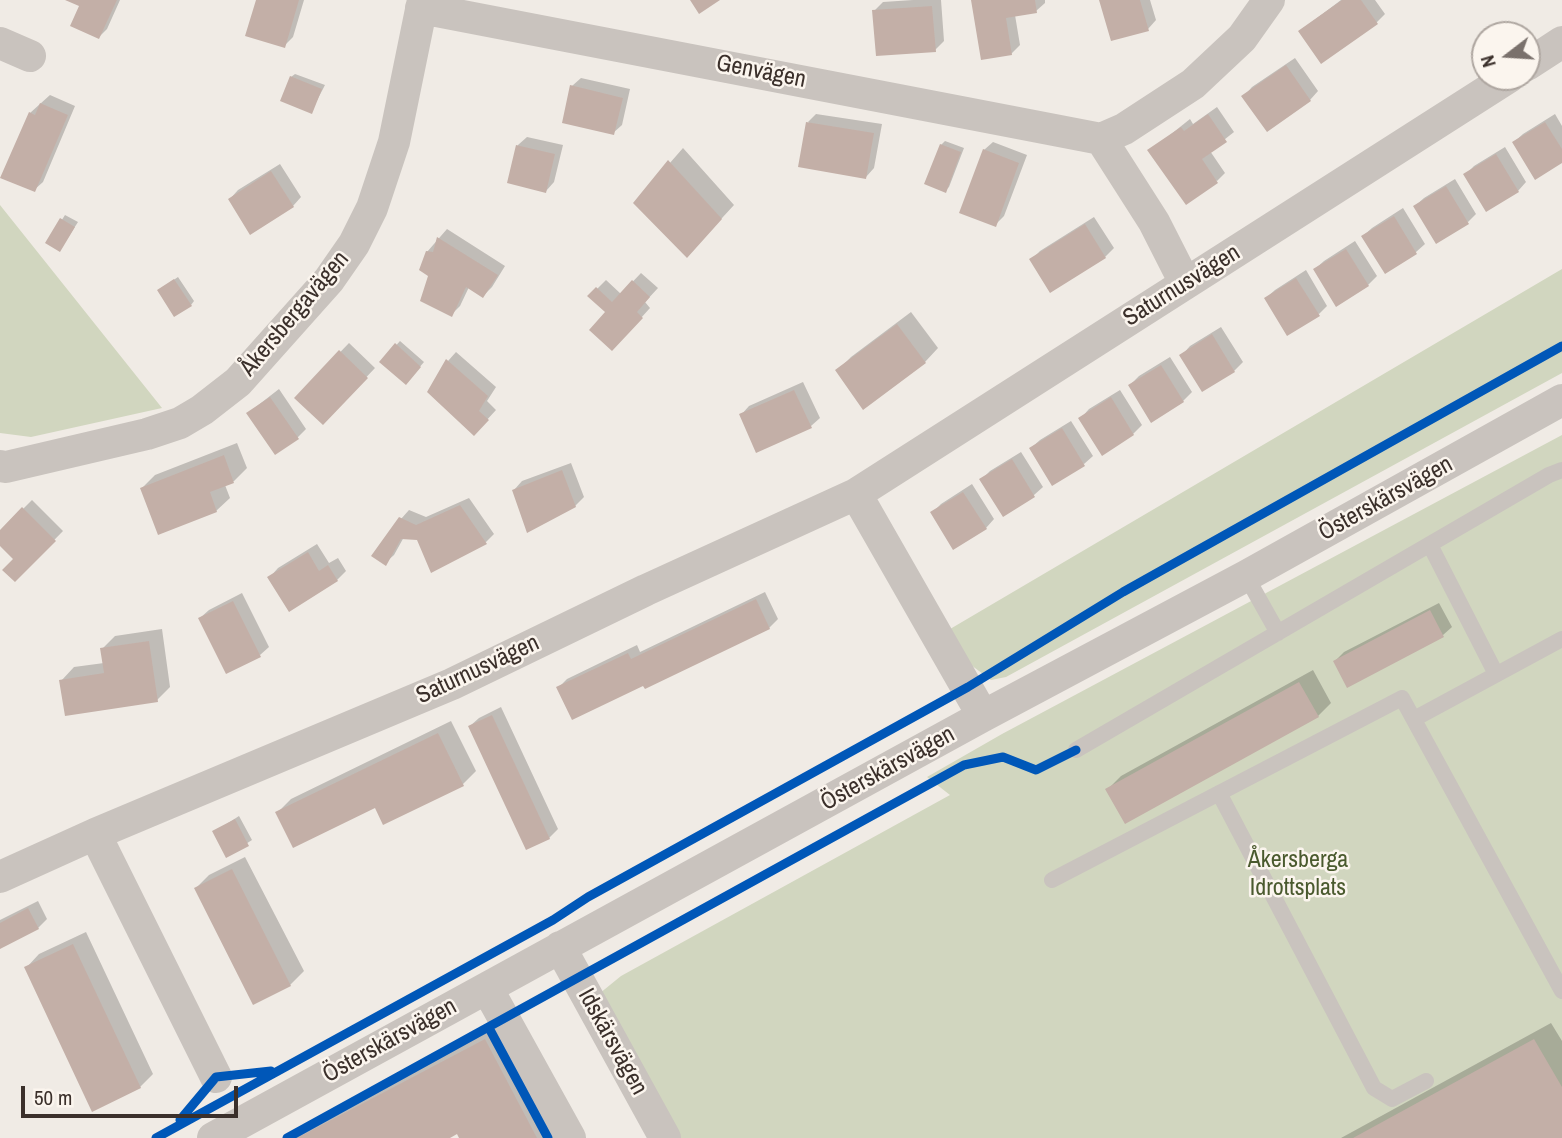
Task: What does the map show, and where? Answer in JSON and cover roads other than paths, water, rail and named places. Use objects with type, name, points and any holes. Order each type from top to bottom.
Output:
[{"type":"street","points":[[1185,283],[1154,222],[1101,139],[1124,129],[1193,84],[1242,38],[1269,0]]},
{"type":"street","name":"Genvägen","points":[[422,4],[1101,139]]},
{"type":"street","name":"Åkersbergavägen","points":[[0,466],[19,465],[147,434],[202,411],[238,382],[329,280],[354,244],[372,208],[394,142],[422,4]]},
{"type":"street","points":[[0,43],[30,56]]},
{"type":"street","points":[[1541,56],[1562,43]]},
{"type":"street","name":"Saturnusvägen","points":[[0,877],[95,834],[452,684],[646,590],[856,494],[1487,91]]},
{"type":"street","name":"Österskärsvägen","points":[[213,1138],[256,1128],[560,947],[1246,576],[1562,400]]},
{"type":"street","points":[[856,494],[983,716]]},
{"type":"street","points":[[95,834],[216,1077]]},
{"type":"street","name":"Idskärsvägen","points":[[560,947],[665,1138]]},
{"type":"street","points":[[488,988],[570,1138]]},
{"type":"lane","points":[[1076,751],[1562,470]]},
{"type":"lane","points":[[1430,545],[1496,674]]},
{"type":"lane","points":[[1246,576],[1278,633]]},
{"type":"lane","points":[[1414,719],[1562,639]]},
{"type":"lane","points":[[1052,880],[1402,698],[1562,991]]},
{"type":"lane","points":[[1219,793],[1374,1088],[1392,1099],[1426,1081]]},
{"type":"park label","name":"Åkersberga Idrottsplats","points":[[1298,875]]}]
